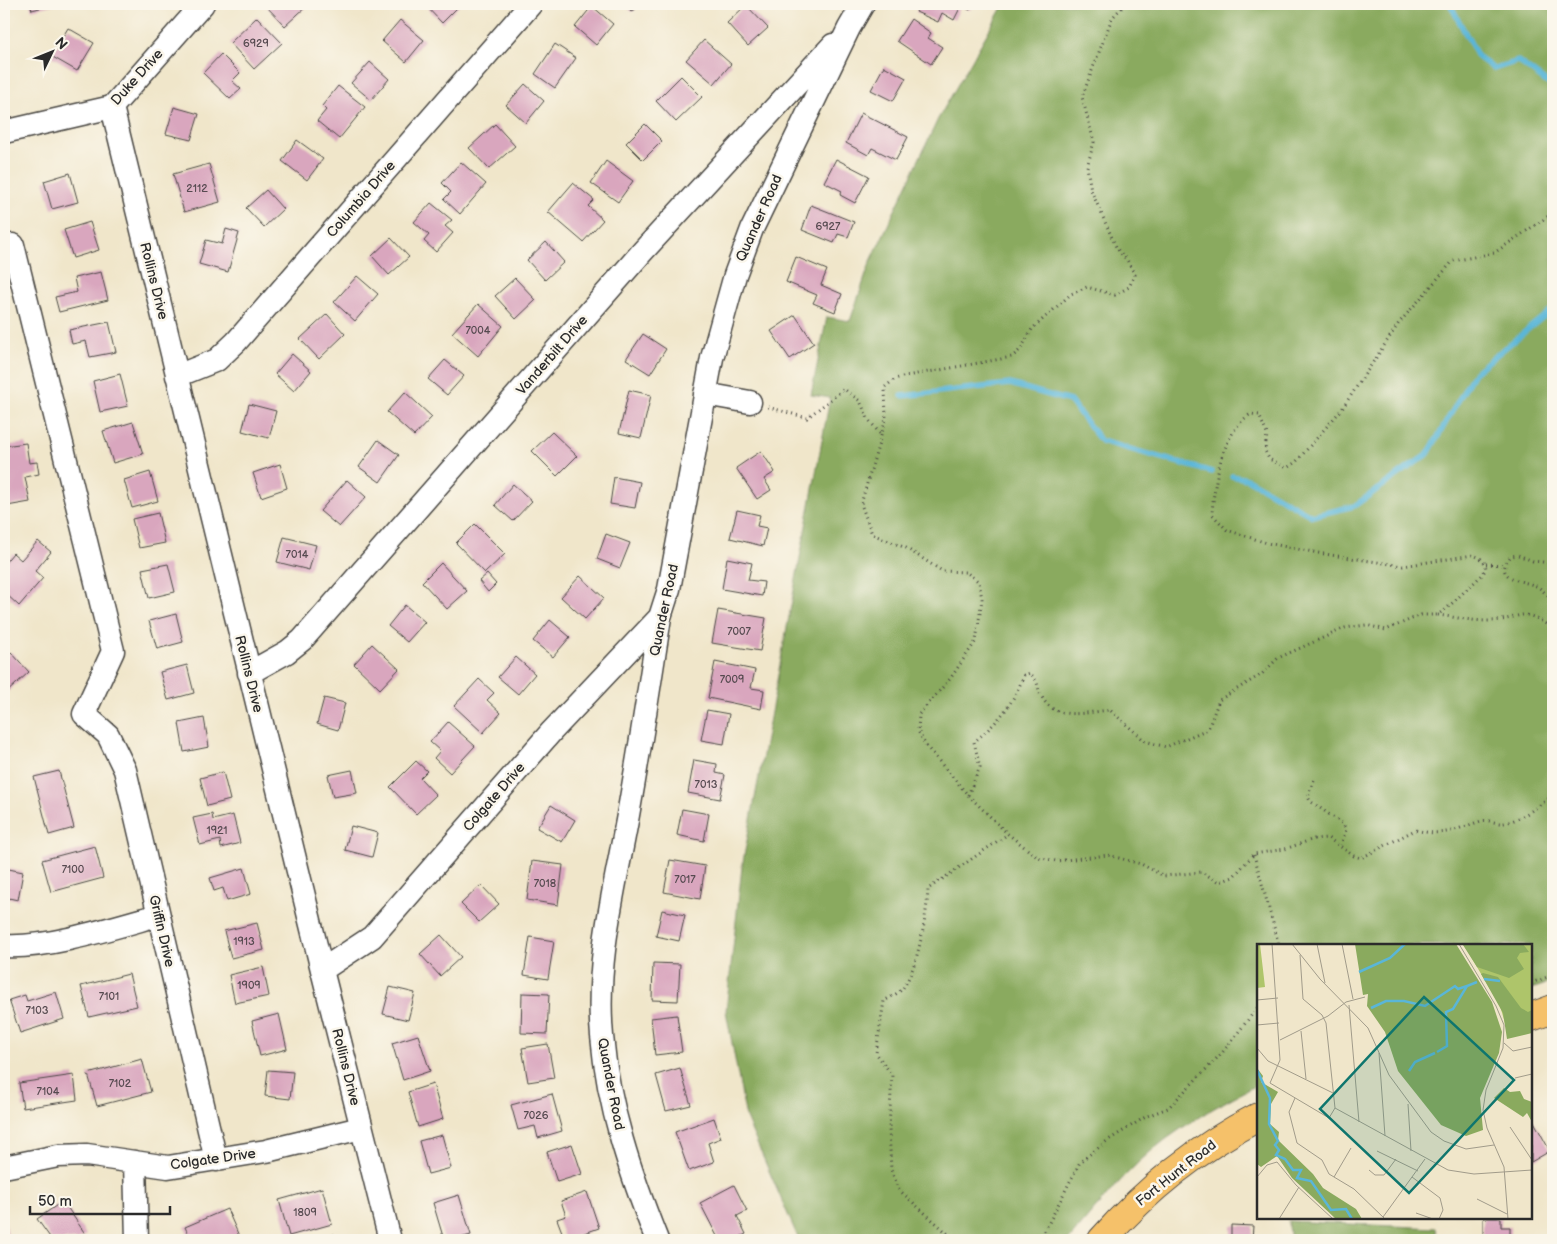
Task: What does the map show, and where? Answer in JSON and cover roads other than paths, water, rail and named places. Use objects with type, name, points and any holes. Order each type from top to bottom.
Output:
[{"type":"main road","points":[[1532,1017],[1553,1009]]},
{"type":"main road","name":"Fort Hunt Road","points":[[1102,1240],[1146,1195],[1195,1155],[1257,1118]]},
{"type":"street","name":"Duke Drive","points":[[4,132],[112,107],[202,4]]},
{"type":"street","name":"Columbia Drive","points":[[177,376],[217,360],[236,342],[531,4]]},
{"type":"street","name":"Quander Road","points":[[657,1240],[625,1150],[609,1085],[602,1034],[602,985],[611,902],[628,815],[660,617],[669,589],[712,358],[732,284],[752,230],[848,28],[863,4]]},
{"type":"street","name":"Vanderbilt Drive","points":[[249,673],[287,652],[302,640],[643,251],[848,28]]},
{"type":"street","name":"Rollins Drive","points":[[112,107],[360,1128],[390,1240]]},
{"type":"street","name":"Griffin Drive","points":[[13,245],[113,650],[84,714],[108,735],[123,765],[216,1160]]},
{"type":"street","points":[[705,394],[750,402]]},
{"type":"street","name":"Colgate Drive","points":[[322,970],[372,937],[552,731],[660,617]]},
{"type":"street","points":[[4,946],[18,947],[42,944],[158,915]]},
{"type":"street","name":"Colgate Drive","points":[[4,1167],[58,1156],[86,1154],[168,1167],[266,1151],[360,1128]]},
{"type":"street","points":[[135,1162],[137,1240]]},
{"type":"waterway","points":[[1450,4],[1478,57],[1494,69],[1518,61],[1553,87]]},
{"type":"waterway","points":[[1232,476],[1247,479],[1312,516],[1354,506],[1428,454],[1474,373],[1553,309]]},
{"type":"waterway","points":[[902,396],[1010,384],[1070,401],[1101,441],[1212,472]]}]
